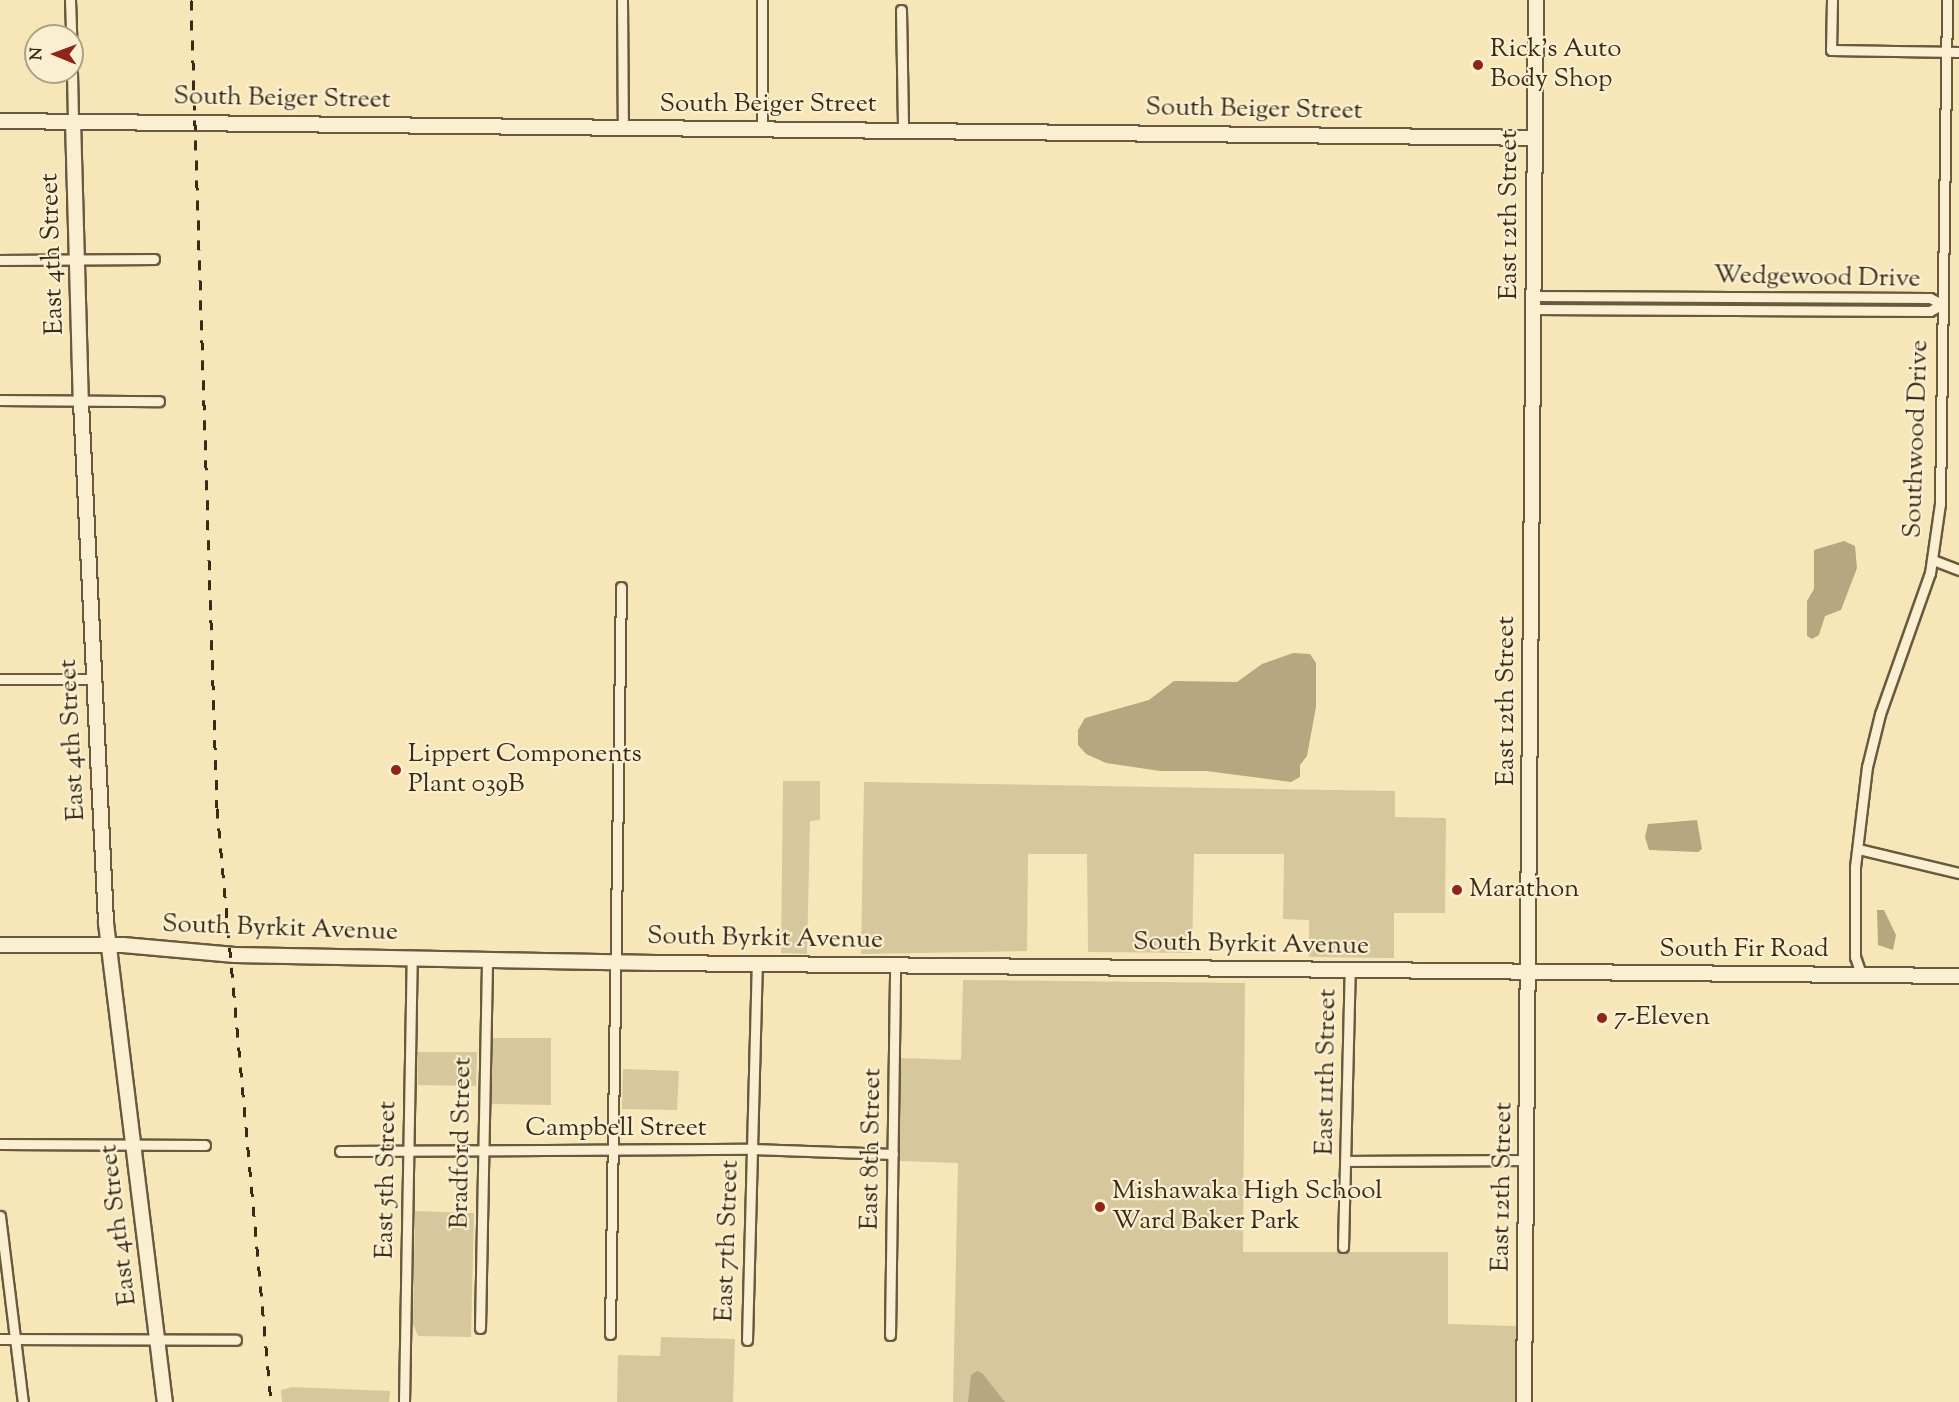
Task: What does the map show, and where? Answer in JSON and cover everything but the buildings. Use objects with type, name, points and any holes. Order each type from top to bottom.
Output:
[{"type":"street","points":[[70,0],[70,24]]},
{"type":"street","points":[[622,0],[623,129]]},
{"type":"street","points":[[762,0],[762,128]]},
{"type":"street","name":"East 12th Street","points":[[1524,1402],[1536,0]]},
{"type":"street","points":[[1832,0],[1832,50],[1959,52]]},
{"type":"street","name":"Southwood Drive","points":[[1861,974],[1856,957],[1858,849],[1873,739],[1919,614],[1933,560],[1940,504],[1947,0]]},
{"type":"street","points":[[901,10],[903,130]]},
{"type":"street","name":"East 4th Street","points":[[72,84],[81,402],[109,945],[165,1402]]},
{"type":"street","name":"South Beiger Street","points":[[0,121],[1535,138]]},
{"type":"street","points":[[0,260],[154,259]]},
{"type":"street","name":"Wedgewood Drive","points":[[1534,303],[1930,311],[1942,304]]},
{"type":"street","points":[[0,400],[159,401]]},
{"type":"street","points":[[1933,560],[1959,570]]},
{"type":"street","points":[[610,1334],[621,587]]},
{"type":"street","points":[[0,679],[94,679]]},
{"type":"street","points":[[1858,849],[1959,873]]},
{"type":"street","name":"South Byrkit Avenue","points":[[0,945],[109,945],[230,955],[616,962],[1529,972]]},
{"type":"street","name":"East 5th Street","points":[[405,1402],[412,958]]},
{"type":"street","name":"Bradford Street","points":[[480,1328],[486,959]]},
{"type":"street","name":"East 7th Street","points":[[747,1340],[757,963]]},
{"type":"street","name":"East 8th Street","points":[[890,1335],[895,965]]},
{"type":"street","name":"East 11th Street","points":[[1343,1247],[1350,970]]},
{"type":"street","name":"South Fir Road","points":[[1529,972],[1959,976]]},
{"type":"street","points":[[0,1144],[205,1145]]},
{"type":"street","name":"Campbell Street","points":[[340,1151],[752,1149],[893,1154]]},
{"type":"street","points":[[1346,1161],[1527,1160]]},
{"type":"street","points":[[0,1216],[23,1402]]},
{"type":"street","points":[[0,1339],[236,1340]]},
{"type":"shaded area","points":[[1844,541],[1855,546],[1857,568],[1841,610],[1825,616],[1819,635],[1812,639],[1807,636],[1807,601],[1814,589],[1814,550]]},
{"type":"shaded area","points":[[1293,653],[1310,654],[1316,663],[1316,707],[1307,756],[1300,765],[1300,777],[1291,782],[1206,771],[1160,771],[1106,763],[1086,754],[1078,745],[1078,730],[1085,718],[1149,700],[1174,681],[1237,682],[1262,664]]},
{"type":"shaded area","points":[[783,781],[820,781],[820,820],[810,821],[807,954],[781,953]]},
{"type":"shaded area","points":[[864,782],[1395,791],[1395,817],[1446,818],[1445,913],[1394,913],[1394,958],[1309,957],[1309,920],[1283,919],[1284,854],[1194,854],[1192,953],[1088,952],[1087,854],[1028,854],[1027,951],[861,954]]},
{"type":"shaded area","points":[[1697,820],[1702,849],[1698,852],[1649,850],[1645,837],[1648,824]]},
{"type":"shaded area","points":[[1877,910],[1884,910],[1896,935],[1893,950],[1878,945]]},
{"type":"shaded area","name":"Mishawaka High School Ward Baker Park","points":[[963,980],[1245,983],[1243,1252],[1448,1252],[1448,1324],[1516,1326],[1515,1402],[953,1402],[958,1163],[899,1161],[901,1058],[961,1060]]},
{"type":"shaded area","points":[[490,1038],[551,1038],[551,1105],[488,1104]]},
{"type":"shaded area","points":[[417,1052],[477,1052],[476,1086],[418,1085]]},
{"type":"shaded area","points":[[623,1069],[679,1071],[677,1110],[622,1109]]},
{"type":"shaded area","points":[[415,1211],[474,1213],[471,1337],[418,1336],[413,1324]]},
{"type":"shaded area","points":[[661,1337],[735,1339],[733,1402],[617,1402],[618,1355],[660,1356]]},
{"type":"shaded area","points":[[977,1371],[982,1373],[1005,1402],[968,1402],[971,1375]]},
{"type":"shaded area","points":[[292,1387],[390,1391],[389,1402],[282,1402],[281,1390]]},
{"type":"railway","points":[[191,0],[217,808],[271,1402]]},
{"type":"place","name":"Rick's Auto Body Shop","points":[[1478,65]]},
{"type":"place","name":"Lippert Components Plant 039B","points":[[396,770]]},
{"type":"place","name":"Marathon","points":[[1457,890]]},
{"type":"place","name":"7-Eleven","points":[[1602,1018]]},
{"type":"place","name":"Mishawaka High School Ward Baker Park","points":[[1100,1207]]}]
